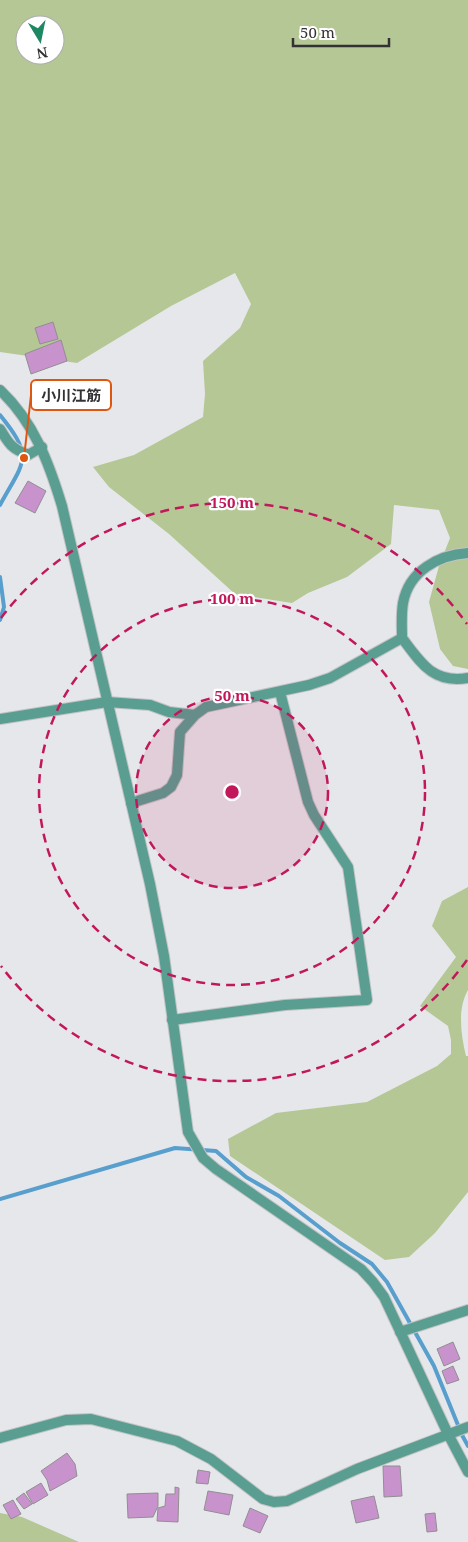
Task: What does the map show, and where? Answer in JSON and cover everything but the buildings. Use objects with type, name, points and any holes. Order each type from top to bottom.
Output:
[{"type":"street","points":[[0,390],[27,421],[42,447],[62,506],[131,803],[164,956],[170,986],[172,1020],[188,1132],[203,1158],[216,1169],[361,1269],[373,1282],[408,1329],[459,1430],[468,1472]]},
{"type":"street","points":[[0,429],[11,447],[16,450],[28,455],[42,447]]},
{"type":"street","points":[[468,553],[454,554],[432,562],[418,574],[407,588],[403,604],[402,638],[424,666],[439,677],[458,680],[468,678]]},
{"type":"street","points":[[131,803],[162,793],[171,787],[177,775],[180,732],[195,715],[206,707],[226,701],[280,692],[330,678],[402,638]]},
{"type":"street","points":[[172,1020],[285,1005],[367,1000],[348,867],[314,815],[308,802],[280,692]]},
{"type":"street","points":[[0,720],[107,702],[150,704],[169,712],[195,715]]},
{"type":"street","points":[[408,1329],[468,1310]]},
{"type":"street","points":[[0,1438],[66,1420],[91,1419],[176,1441],[211,1459],[263,1498],[274,1502],[287,1501],[357,1469],[459,1430]]},
{"type":"green space","points":[[0,0],[468,0],[468,669],[453,666],[440,649],[429,602],[439,566],[450,538],[439,510],[394,505],[391,544],[347,577],[308,593],[292,603],[235,594],[169,534],[109,487],[93,467],[134,455],[203,417],[205,394],[203,361],[240,328],[251,304],[235,273],[171,306],[77,363],[0,352]]},
{"type":"green space","points":[[468,887],[468,990],[462,1005],[461,1022],[464,1048],[466,1056],[468,1056],[468,1192],[435,1233],[409,1257],[385,1260],[230,1156],[228,1139],[276,1113],[367,1102],[437,1066],[451,1054],[448,1026],[420,1006],[456,957],[432,926],[442,901]]},
{"type":"green space","points":[[0,1513],[22,1517],[79,1542],[0,1542]]},
{"type":"waterway","points":[[0,415],[11,429],[22,451],[20,469],[0,505]]},
{"type":"waterway","points":[[0,577],[4,607],[0,620]]},
{"type":"waterway","points":[[0,1199],[175,1148],[216,1151],[246,1177],[279,1196],[340,1243],[372,1264],[387,1282],[434,1366],[468,1446]]},
{"type":"place","name":"小川江筋","points":[[24,458]]}]
